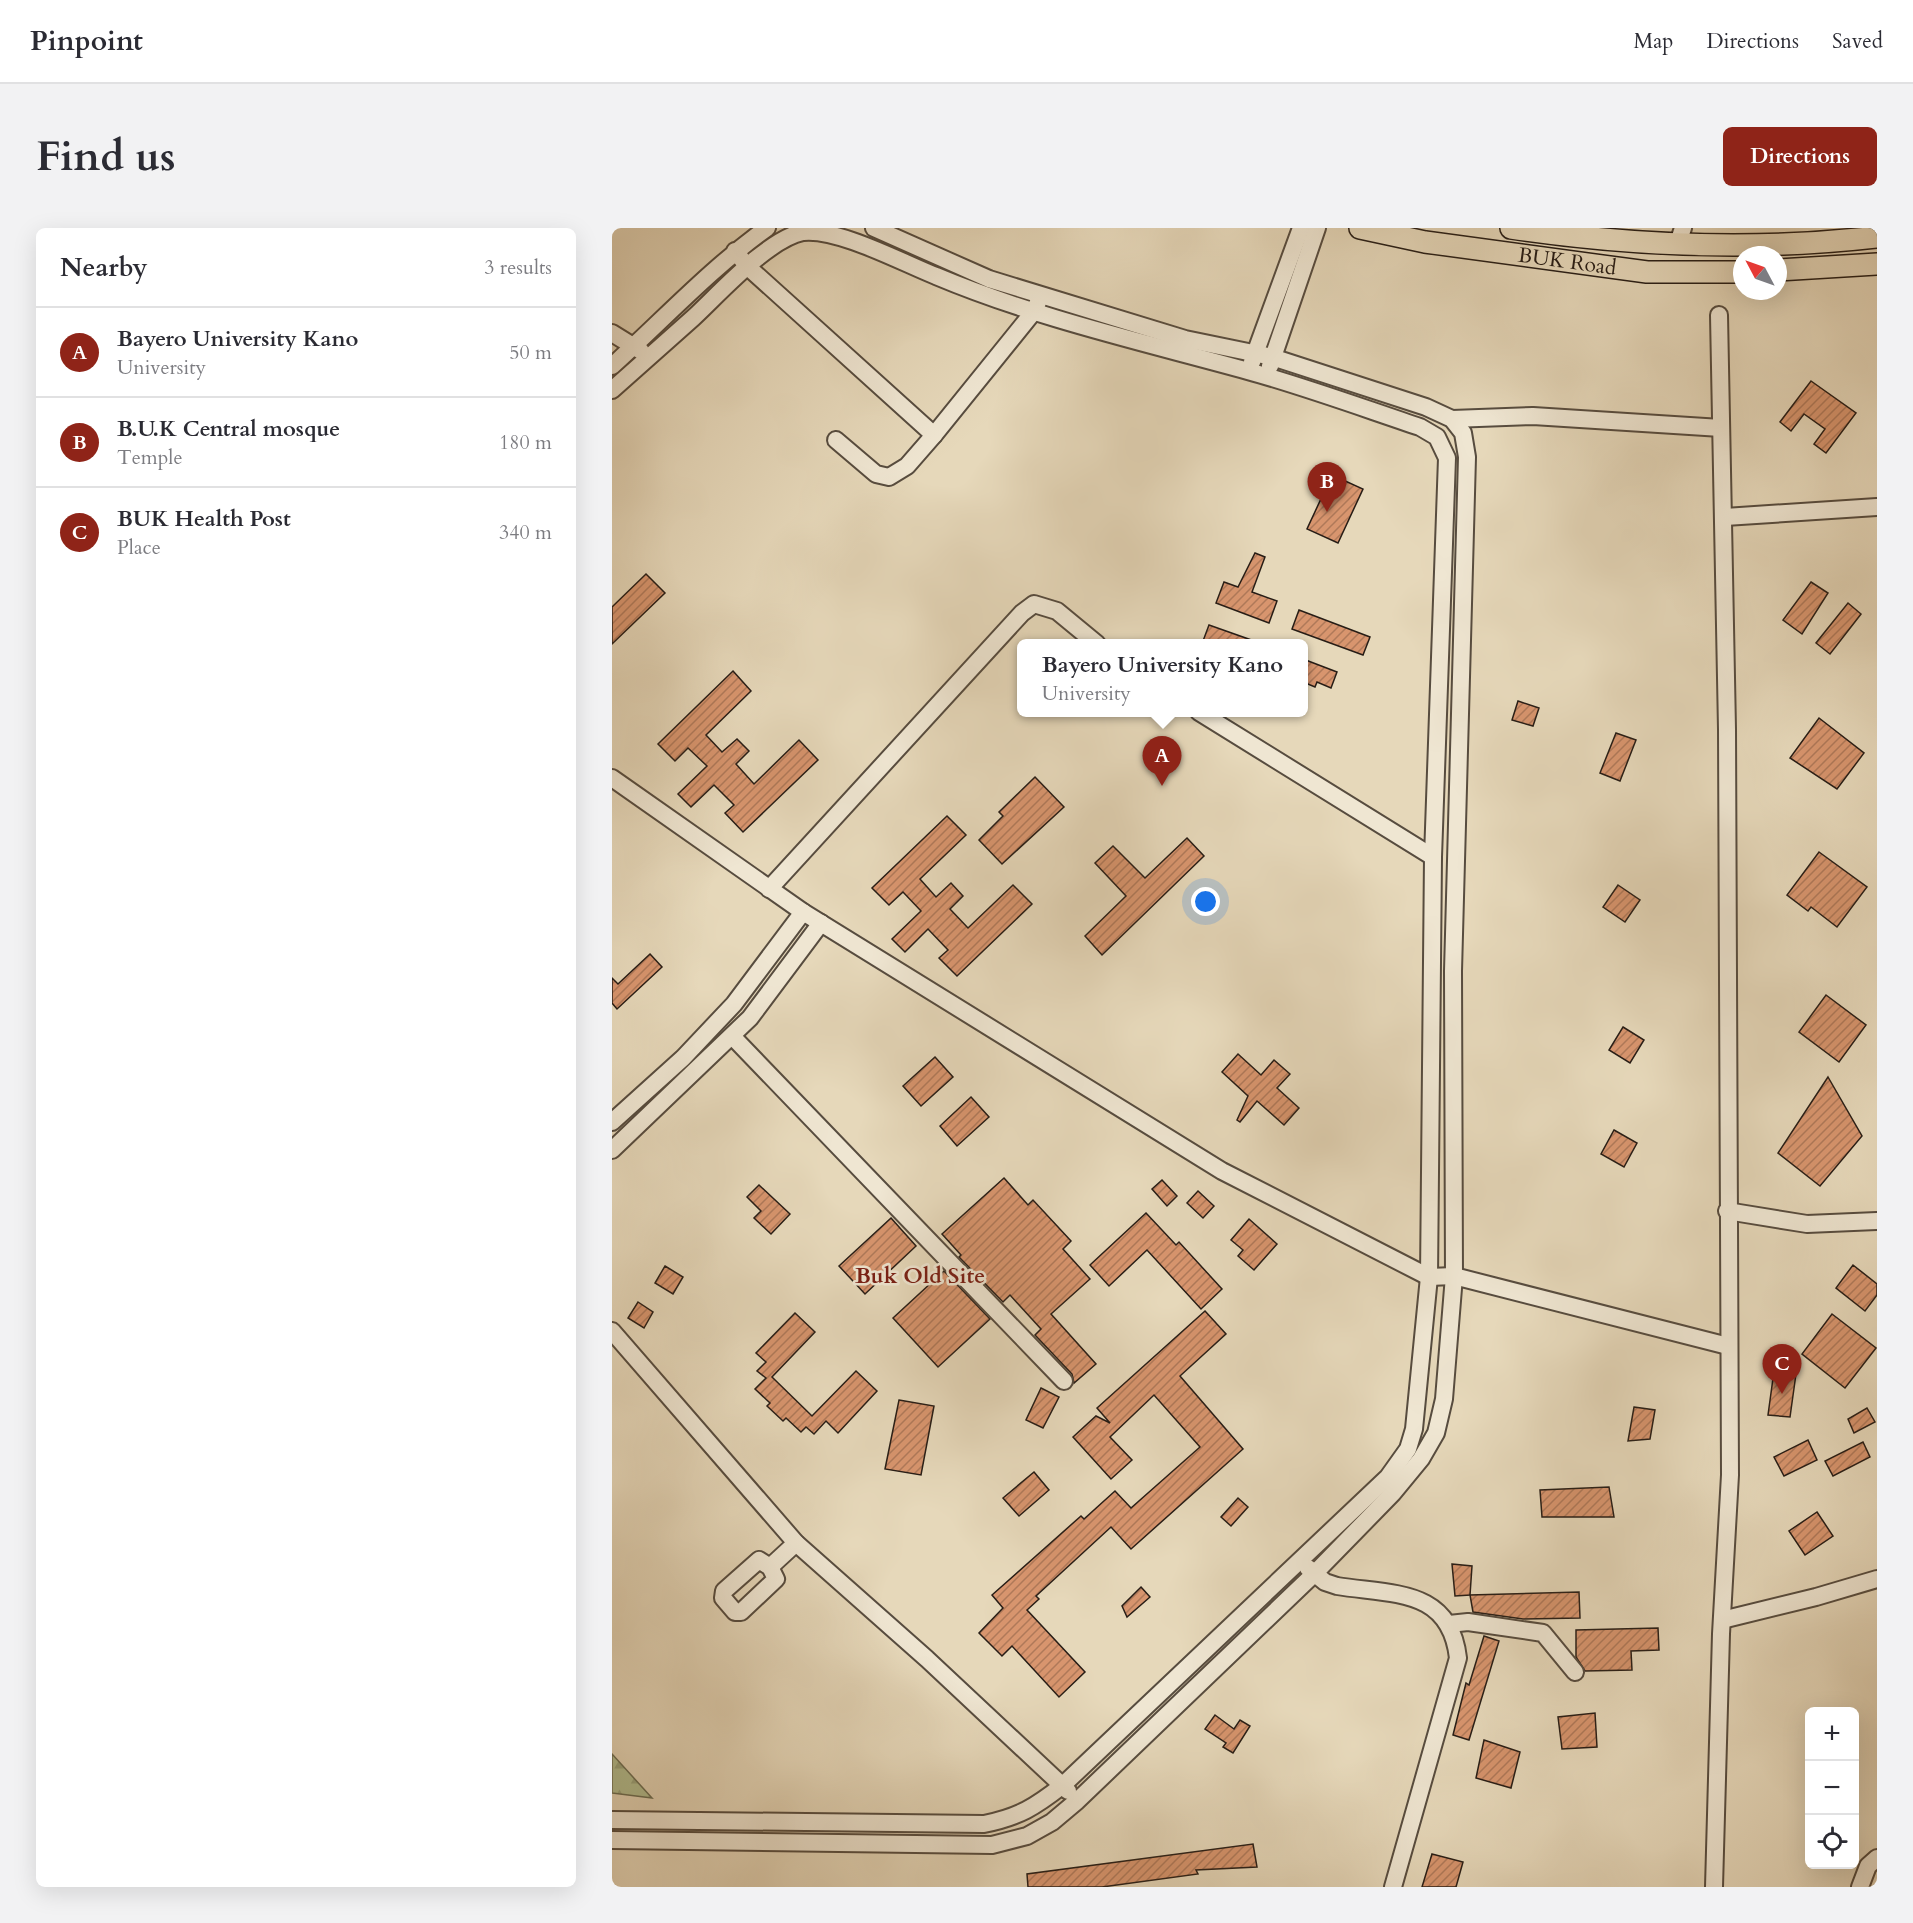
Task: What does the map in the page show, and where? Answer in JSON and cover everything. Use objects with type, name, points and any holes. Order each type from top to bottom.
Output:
[{"type":"main road","name":"BUK Road","points":[[1360,228],[1425,242],[1647,272],[1733,272]]},
{"type":"main road","name":"BUK Road","points":[[1511,228],[1578,238],[1680,236],[1734,247],[1820,243],[1877,237]]},
{"type":"main road","points":[[1787,269],[1877,264]]},
{"type":"street","points":[[612,366],[735,251],[767,228]]},
{"type":"street","points":[[874,228],[990,279],[1185,339],[1272,357],[1425,407],[1452,419],[1533,416],[1721,428]]},
{"type":"street","points":[[1250,371],[1254,353],[1301,228]]},
{"type":"street","points":[[1267,377],[1272,357],[1310,255],[1317,228]]},
{"type":"street","points":[[612,390],[748,267],[785,239],[804,232],[828,234],[848,240],[963,288],[1093,329],[1250,371],[1420,427],[1437,437],[1447,458],[1433,856],[1430,1277],[1419,1401],[1408,1449],[1388,1477],[1063,1785],[1033,1809],[1011,1818],[984,1824],[612,1820]]},
{"type":"street","points":[[735,251],[748,267],[934,435]]},
{"type":"street","points":[[836,440],[870,470],[889,477],[907,466],[1035,310],[1041,293]]},
{"type":"street","points":[[1713,1887],[1722,1620],[1730,1475],[1727,1211],[1730,982],[1725,517],[1719,315]]},
{"type":"street","points":[[612,333],[649,357]]},
{"type":"street","points":[[1420,427],[1425,407]]},
{"type":"street","points":[[612,1840],[992,1845],[1027,1836],[1052,1822],[1077,1801],[1314,1574],[1393,1493],[1421,1460],[1436,1433],[1444,1399],[1454,1276],[1453,971],[1457,765],[1466,562],[1467,457],[1463,433],[1452,419]]},
{"type":"street","points":[[1725,517],[1877,507]]},
{"type":"street","points":[[1442,564],[1466,562]]},
{"type":"street","points":[[769,889],[1028,608],[1034,604],[1057,611],[1091,639]]},
{"type":"street","points":[[1207,717],[1433,856]]},
{"type":"street","points":[[1436,764],[1457,765]]},
{"type":"street","points":[[612,778],[803,912],[1222,1171],[1430,1277],[1454,1276],[1728,1346]]},
{"type":"street","points":[[612,1122],[683,1058],[734,1004],[803,912]]},
{"type":"street","points":[[612,1150],[750,1018],[821,923]]},
{"type":"street","points":[[734,1004],[750,1018]]},
{"type":"street","points":[[732,1036],[1064,1381]]},
{"type":"street","points":[[1727,1211],[1807,1224],[1877,1221]]},
{"type":"street","points":[[612,1331],[796,1543],[1063,1785],[1077,1801]]},
{"type":"street","points":[[770,1567],[796,1543]]},
{"type":"street","points":[[1301,1559],[1314,1574],[1325,1582],[1337,1586],[1421,1599],[1449,1624],[1455,1637],[1458,1658],[1393,1887]]},
{"type":"street","points":[[1722,1620],[1816,1597],[1877,1579]]},
{"type":"street","points":[[1449,1624],[1468,1622],[1543,1633],[1575,1671]]},
{"type":"street","points":[[1860,1887],[1868,1866],[1877,1858]]},
{"type":"green space","points":[[612,1754],[652,1798],[612,1793]]},
{"type":"building","points":[[1811,381],[1856,413],[1826,453],[1814,444],[1825,429],[1804,414],[1791,431],[1780,422]]},
{"type":"building","points":[[1332,475],[1363,489],[1338,543],[1307,529]]},
{"type":"building","points":[[1255,553],[1265,557],[1252,592],[1277,601],[1269,623],[1216,603],[1224,582],[1238,587]]},
{"type":"building","points":[[646,574],[665,593],[612,644],[612,607]]},
{"type":"building","points":[[1811,582],[1828,593],[1802,634],[1783,620]]},
{"type":"building","points":[[1848,603],[1861,614],[1830,654],[1816,643]]},
{"type":"building","points":[[1299,610],[1370,637],[1363,655],[1292,629]]},
{"type":"building","points":[[1209,625],[1249,639],[1204,639]]},
{"type":"building","points":[[1308,661],[1337,672],[1331,688],[1317,682],[1315,687],[1308,684]]},
{"type":"building","points":[[733,671],[751,691],[706,735],[722,752],[737,739],[749,751],[736,764],[754,784],[799,740],[818,760],[743,832],[725,813],[734,805],[714,785],[691,807],[678,794],[707,766],[688,748],[675,761],[658,744]]},
{"type":"building","points":[[1518,701],[1539,708],[1533,726],[1512,720]]},
{"type":"building","points":[[1819,718],[1864,753],[1837,789],[1790,758]]},
{"type":"building","points":[[1616,733],[1636,740],[1620,781],[1600,773]]},
{"type":"building","points":[[1035,777],[1064,807],[1002,864],[979,840],[1003,816],[999,812]]},
{"type":"building","points":[[947,816],[966,835],[920,879],[936,897],[951,883],[963,896],[950,909],[968,928],[1013,885],[1032,904],[957,976],[939,958],[948,950],[928,929],[905,952],[892,939],[921,911],[903,892],[889,905],[872,888]]},
{"type":"building","points":[[1187,838],[1204,856],[1102,955],[1085,936],[1126,896],[1095,863],[1113,846],[1145,878]]},
{"type":"building","points":[[1819,852],[1867,887],[1837,927],[1811,907],[1808,911],[1787,895]]},
{"type":"building","points":[[1618,885],[1640,900],[1625,922],[1603,907]]},
{"type":"building","points":[[650,954],[662,967],[617,1009],[612,1003],[612,978],[618,984]]},
{"type":"building","points":[[1826,995],[1866,1025],[1839,1062],[1799,1032]]},
{"type":"building","points":[[1623,1027],[1644,1040],[1630,1063],[1609,1050]]},
{"type":"building","points":[[1238,1054],[1261,1075],[1274,1060],[1290,1074],[1277,1088],[1299,1108],[1284,1125],[1257,1101],[1240,1122],[1237,1120],[1248,1096],[1222,1072]]},
{"type":"building","points":[[935,1057],[953,1077],[921,1106],[903,1086]]},
{"type":"building","points":[[1828,1077],[1862,1136],[1820,1186],[1778,1153]]},
{"type":"building","points":[[971,1097],[989,1117],[957,1146],[940,1126]]},
{"type":"building","points":[[1614,1130],[1637,1143],[1624,1167],[1601,1154]]},
{"type":"building","points":[[1004,1178],[1028,1205],[1033,1200],[1071,1241],[1063,1249],[1090,1279],[1051,1314],[1096,1364],[1074,1383],[1072,1374],[1035,1335],[1041,1329],[1010,1295],[1003,1302],[959,1257],[961,1255],[942,1234]]},
{"type":"building","points":[[1162,1180],[1177,1196],[1167,1206],[1152,1189]]},
{"type":"building","points":[[759,1185],[790,1214],[771,1234],[754,1218],[761,1211],[747,1197]]},
{"type":"building","points":[[1198,1191],[1214,1206],[1203,1218],[1187,1203]]},
{"type":"building","points":[[1146,1213],[1176,1245],[1179,1242],[1222,1289],[1201,1309],[1147,1250],[1109,1286],[1090,1265]]},
{"type":"building","points":[[891,1218],[916,1246],[865,1294],[839,1266]]},
{"type":"building","points":[[1249,1219],[1277,1244],[1254,1270],[1238,1256],[1243,1250],[1231,1240]]},
{"type":"building","points":[[1853,1265],[1877,1284],[1877,1295],[1865,1311],[1836,1288]]},
{"type":"building","points":[[665,1266],[683,1277],[673,1294],[655,1283]]},
{"type":"building","points":[[944,1271],[990,1319],[938,1367],[893,1318]]},
{"type":"building","points":[[638,1302],[653,1312],[644,1328],[628,1318]]},
{"type":"building","points":[[1205,1311],[1226,1334],[1180,1376],[1243,1449],[1131,1549],[1111,1527],[1036,1596],[1039,1599],[1027,1610],[1085,1672],[1059,1697],[1012,1646],[1002,1656],[979,1633],[1003,1608],[992,1595],[1081,1516],[1084,1519],[1115,1491],[1131,1508],[1200,1447],[1154,1395],[1110,1437],[1132,1460],[1111,1479],[1073,1437],[1096,1416],[1110,1423],[1097,1408]]},
{"type":"building","points":[[795,1313],[815,1332],[772,1377],[812,1416],[856,1371],[877,1391],[838,1433],[826,1421],[814,1434],[806,1427],[801,1432],[786,1418],[783,1421],[767,1406],[770,1403],[755,1389],[766,1378],[757,1371],[766,1362],[756,1353]]},
{"type":"building","points":[[1832,1314],[1876,1348],[1845,1388],[1802,1354]]},
{"type":"building","points":[[1774,1371],[1796,1374],[1790,1417],[1768,1415]]},
{"type":"building","points":[[1041,1388],[1059,1397],[1043,1428],[1026,1420]]},
{"type":"building","points":[[899,1400],[934,1406],[921,1475],[885,1469]]},
{"type":"building","points":[[1634,1407],[1655,1410],[1650,1439],[1628,1441]]},
{"type":"building","points":[[1867,1408],[1875,1422],[1854,1433],[1848,1419]]},
{"type":"building","points":[[1808,1440],[1817,1460],[1784,1476],[1774,1457]]},
{"type":"building","points":[[1863,1442],[1870,1457],[1833,1476],[1825,1461]]},
{"type":"building","points":[[1034,1472],[1049,1490],[1019,1516],[1003,1498]]},
{"type":"building","points":[[1609,1487],[1614,1517],[1542,1517],[1540,1490]]},
{"type":"building","points":[[1238,1498],[1248,1507],[1231,1526],[1221,1517]]},
{"type":"building","points":[[1817,1512],[1833,1536],[1805,1555],[1789,1531]]},
{"type":"building","points":[[1452,1564],[1472,1566],[1470,1595],[1455,1596]]},
{"type":"building","points":[[1141,1587],[1150,1597],[1127,1617],[1122,1606]]},
{"type":"building","points":[[1579,1592],[1580,1618],[1523,1619],[1473,1612],[1470,1595]]},
{"type":"building","points":[[1658,1628],[1659,1650],[1631,1651],[1632,1670],[1585,1671],[1576,1657],[1576,1630]]},
{"type":"building","points":[[1484,1636],[1499,1641],[1469,1740],[1453,1735],[1466,1683],[1469,1685]]},
{"type":"building","points":[[1595,1713],[1597,1747],[1562,1749],[1558,1717]]},
{"type":"building","points":[[1215,1715],[1234,1729],[1240,1720],[1250,1726],[1233,1753],[1223,1747],[1226,1743],[1205,1729]]},
{"type":"building","points":[[1484,1740],[1520,1752],[1511,1788],[1476,1778]]},
{"type":"building","points":[[1253,1844],[1257,1867],[1196,1870],[1198,1874],[1102,1887],[1028,1887],[1027,1874]]},
{"type":"building","points":[[1432,1854],[1463,1862],[1456,1887],[1422,1887]]},
{"type":"place","name":"B.U.K Central mosque","points":[[1327,512]]},
{"type":"place","name":"Bayero University Kano","points":[[1162,786]]},
{"type":"place","name":"BUK Health Post","points":[[1782,1394]]},
{"type":"district","name":"Buk Old Site","points":[[920,1276]]}]
